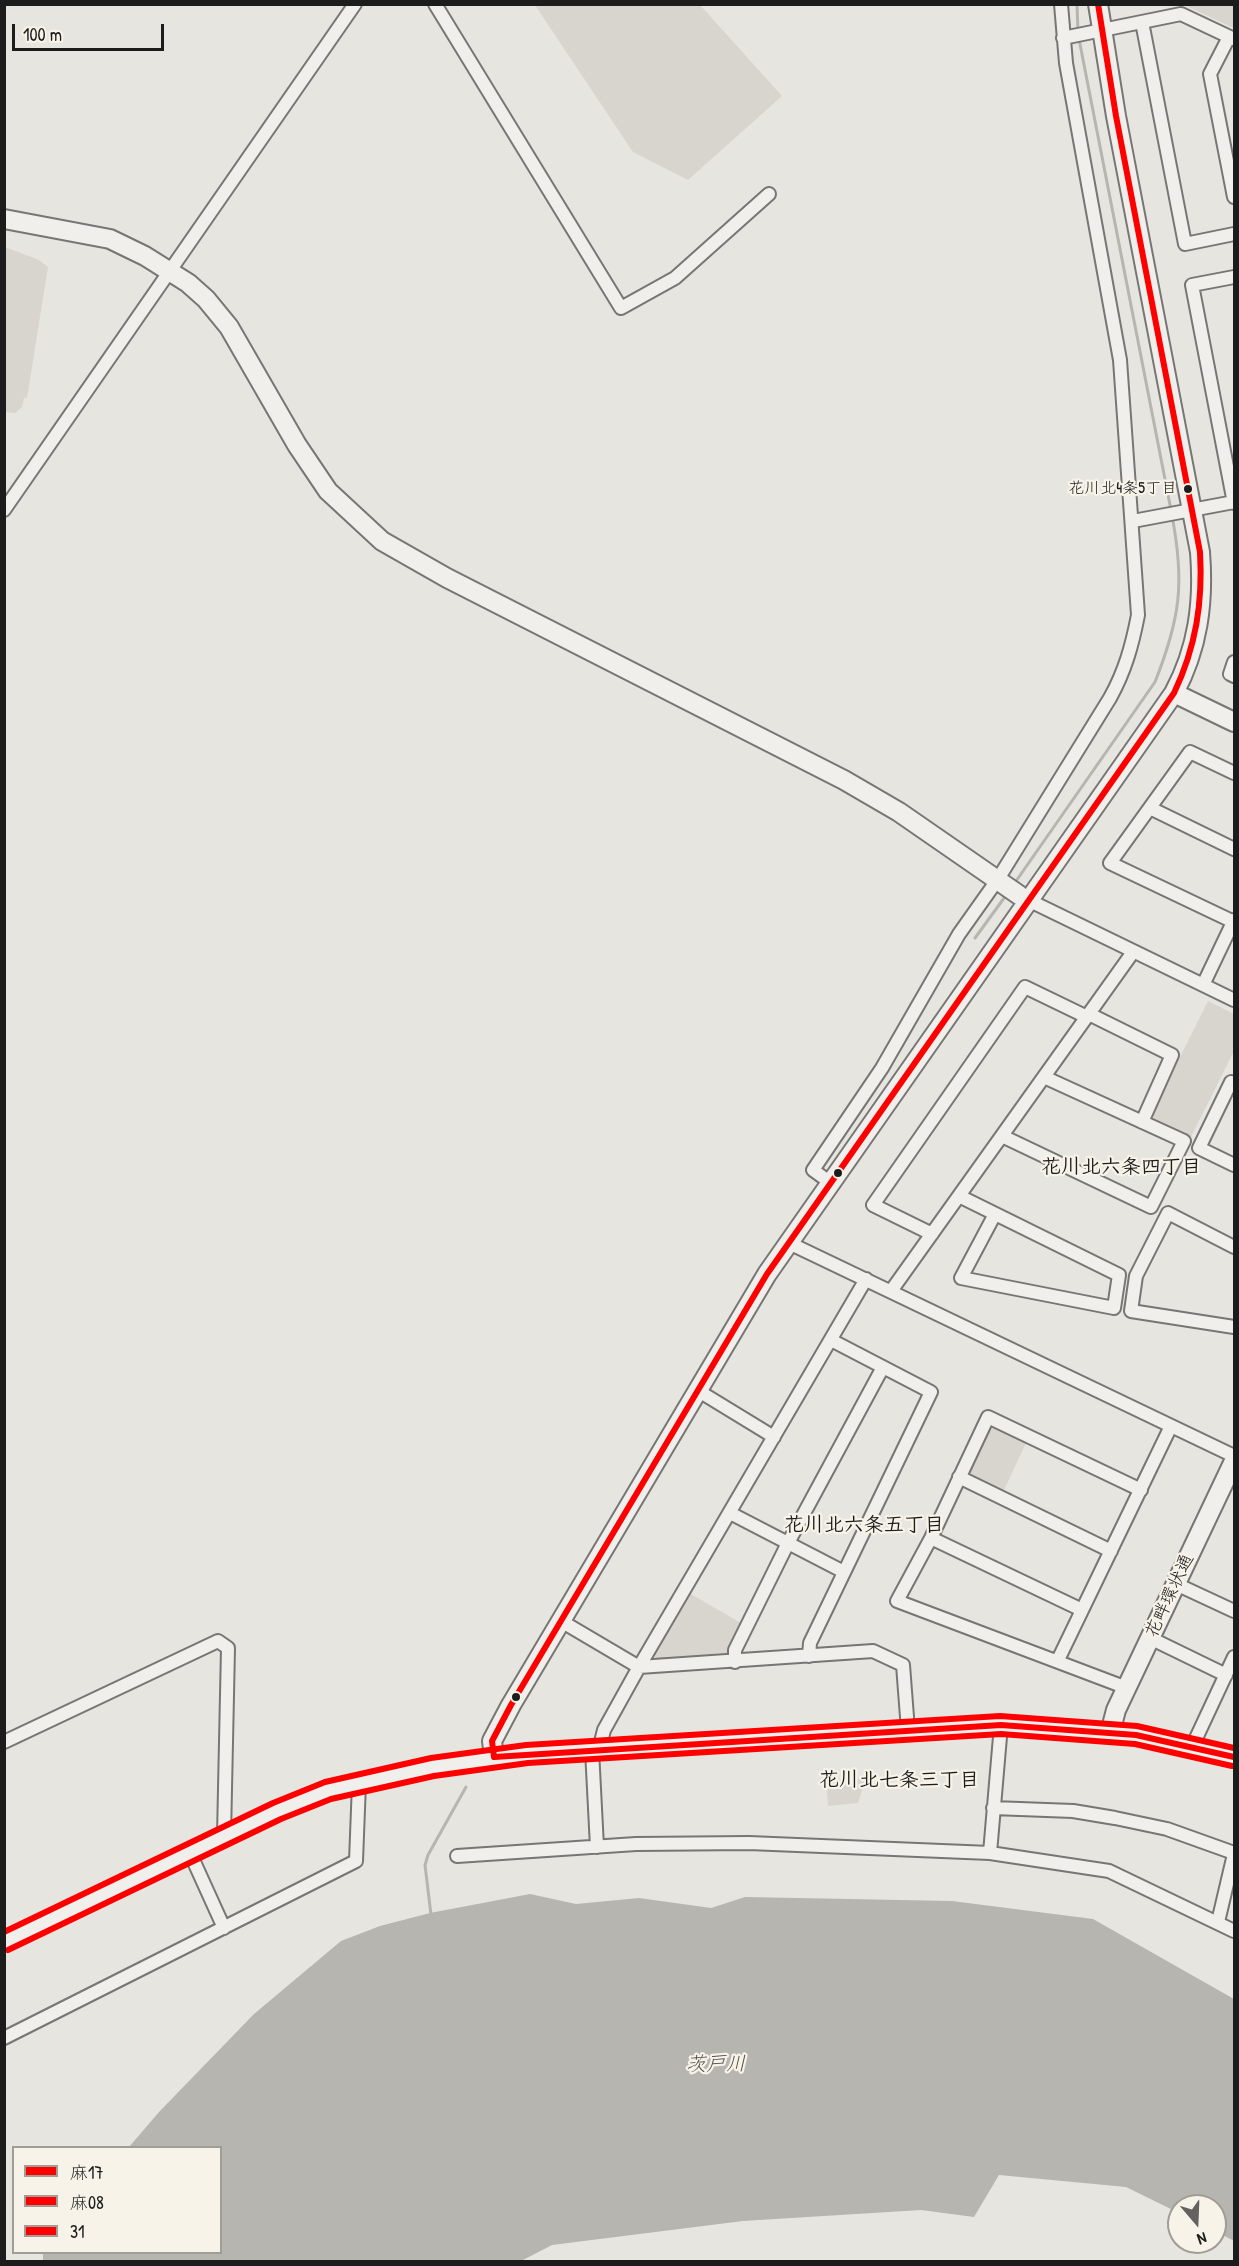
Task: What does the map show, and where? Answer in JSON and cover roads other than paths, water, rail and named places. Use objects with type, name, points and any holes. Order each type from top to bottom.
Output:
[{"type":"street","points":[[4,510],[355,4]]},
{"type":"street","points":[[435,4],[621,308],[675,278],[769,194]]},
{"type":"street","points":[[494,1757],[492,1741],[697,1390],[789,1242],[831,1183],[1012,890],[1122,675],[1132,648],[1138,615],[1120,360],[1061,4]]},
{"type":"street","points":[[831,1183],[813,1170],[882,1068],[959,934],[1012,890],[1174,693],[1191,655],[1202,597],[1200,552],[1185,511],[1094,32],[1098,4]]},
{"type":"street","points":[[1067,37],[1181,14],[1232,38],[1210,74],[1234,197]]},
{"type":"street","points":[[1142,22],[1185,244],[1234,234]]},
{"type":"street","points":[[4,219],[110,239],[168,271],[206,299],[229,327],[297,445],[328,491],[382,541],[577,645],[844,780],[899,812],[1012,890],[1133,952],[1234,1000]]},
{"type":"street","points":[[1133,521],[1234,502],[1192,285],[1234,277]]},
{"type":"street","points":[[1234,662],[1230,674],[1234,676]]},
{"type":"street","points":[[1174,693],[1234,722]]},
{"type":"street","points":[[1203,985],[1234,921],[1110,863],[1190,752],[1234,773]]},
{"type":"street","points":[[1150,808],[1234,849]]},
{"type":"street","points":[[891,1292],[1133,952]]},
{"type":"street","points":[[932,1234],[873,1205],[1025,987],[1172,1055],[1142,1122]]},
{"type":"street","points":[[1002,1136],[1151,1207],[1184,1141],[1044,1077]]},
{"type":"street","points":[[1234,1084],[1231,1082],[1199,1148],[1234,1165]]},
{"type":"street","points":[[959,1196],[1119,1275],[1114,1308],[961,1278],[995,1214]]},
{"type":"street","points":[[1234,1247],[1168,1213],[1136,1276],[1131,1311],[1234,1327]]},
{"type":"street","points":[[789,1242],[1234,1456]]},
{"type":"street","points":[[597,1847],[596,1750],[604,1730],[866,1280]]},
{"type":"street","points":[[809,1656],[810,1643],[931,1392],[831,1340]]},
{"type":"street","points":[[735,1662],[735,1650],[788,1543],[883,1367]]},
{"type":"street","points":[[697,1390],[774,1437]]},
{"type":"street","points":[[1126,1688],[1058,1660],[897,1601],[932,1538],[988,1417],[1141,1490]]},
{"type":"street","points":[[1058,1660],[1172,1426]]},
{"type":"street","name":"花畔環状通","points":[[1110,1733],[1116,1710],[1126,1688],[1234,1461]]},
{"type":"street","points":[[959,1477],[1111,1551]]},
{"type":"street","points":[[730,1513],[844,1572]]},
{"type":"street","points":[[932,1538],[1082,1610]]},
{"type":"street","points":[[1176,1584],[1234,1611]]},
{"type":"street","points":[[561,1621],[639,1667],[873,1651],[903,1665],[908,1730]]},
{"type":"street","points":[[1150,1638],[1226,1675]]},
{"type":"street","points":[[4,1742],[218,1641],[228,1648],[224,1836]]},
{"type":"street","points":[[1192,1747],[1234,1658]]},
{"type":"street","points":[[990,1853],[1001,1725]]},
{"type":"street","points":[[4,1942],[224,1836],[318,1794],[432,1767],[494,1757],[1001,1725],[1136,1735],[1234,1757]]},
{"type":"street","points":[[4,2038],[356,1861],[359,1783]]},
{"type":"street","points":[[993,1808],[1094,1814],[1167,1829],[1234,1853],[1218,1922]]},
{"type":"street","points":[[457,1856],[597,1847],[775,1843],[990,1853],[1109,1871],[1234,1931]]},
{"type":"street","points":[[190,1853],[224,1928]]},
{"type":"water","name":"茨戸川","points":[[530,1894],[576,1904],[639,1898],[711,1908],[745,1897],[952,1901],[1093,1919],[1234,1999],[1234,2241],[1227,2237],[1227,2194],[1167,2194],[1167,2207],[1126,2187],[999,2175],[974,2217],[921,2210],[743,2221],[552,2245],[521,2261],[43,2261],[43,2254],[222,2254],[222,2146],[130,2146],[159,2112],[254,2014],[341,1941],[380,1926],[430,1913]]},
{"type":"waterway","points":[[1077,4],[1078,33]]},
{"type":"waterway","points":[[1079,39],[1171,510]]},
{"type":"waterway","points":[[1014,884],[1155,682],[1170,639],[1178,600],[1178,561],[1172,516]]},
{"type":"waterway","points":[[975,938],[1007,894]]},
{"type":"waterway","points":[[431,1915],[425,1865],[428,1855],[466,1787]]},
{"type":"place","name":"花川北4条5丁目","points":[[1188,489]]},
{"type":"district","name":"花川北六条四丁目","points":[[1121,1168]]},
{"type":"district","name":"花川北六条五丁目","points":[[864,1526]]},
{"type":"district","name":"花川北七条三丁目","points":[[899,1781]]}]
